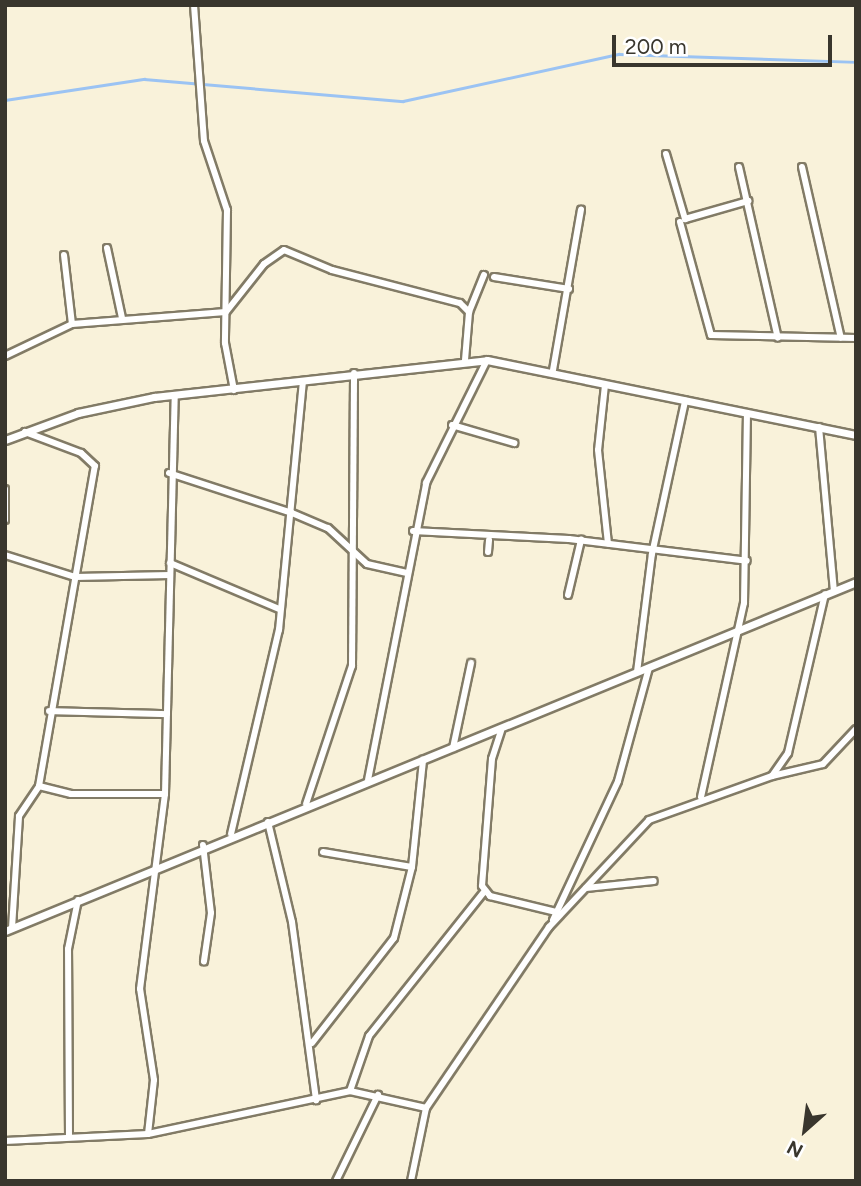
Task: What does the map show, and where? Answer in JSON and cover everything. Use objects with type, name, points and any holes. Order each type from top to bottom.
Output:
[{"type":"street","points":[[194,5],[204,141],[228,222],[226,312],[234,390]]},
{"type":"street","points":[[666,155],[685,219],[748,201]]},
{"type":"street","points":[[739,167],[778,338]]},
{"type":"street","points":[[803,167],[841,338]]},
{"type":"street","points":[[553,370],[569,289],[573,228],[582,209]]},
{"type":"street","points":[[680,222],[711,335],[856,338]]},
{"type":"street","points":[[107,248],[121,318]]},
{"type":"street","points":[[5,356],[72,324],[121,318],[226,312],[264,264],[284,250],[332,270],[460,303],[469,312]]},
{"type":"street","points":[[64,255],[72,324]]},
{"type":"street","points":[[465,360],[469,312],[484,275]]},
{"type":"street","points":[[494,277],[569,289]]},
{"type":"street","points":[[5,440],[78,413],[175,396],[465,360],[487,360],[553,370],[605,385],[856,435]]},
{"type":"street","points":[[368,779],[413,531],[453,425],[487,360]]},
{"type":"street","points":[[306,804],[351,675],[354,373]]},
{"type":"street","points":[[231,834],[272,668],[292,513],[303,381]]},
{"type":"street","points":[[605,385],[598,450],[608,543]]},
{"type":"street","points":[[148,1134],[154,1080],[140,989],[142,946],[159,866],[166,793],[169,473],[175,396]]},
{"type":"street","points":[[638,672],[652,554],[685,401]]},
{"type":"street","points":[[701,797],[739,628],[747,561],[747,413]]},
{"type":"street","points":[[453,425],[513,443]]},
{"type":"street","points":[[818,427],[834,591]]},
{"type":"street","points":[[25,432],[81,453],[95,466],[49,711],[39,786],[19,816],[9,930],[203,845],[368,779],[500,731],[739,628],[856,582]]},
{"type":"street","points":[[169,473],[292,513],[328,528],[354,556],[407,573]]},
{"type":"street","points":[[5,489],[5,520]]},
{"type":"street","points":[[413,531],[489,540],[580,540],[608,543],[652,554],[747,561]]},
{"type":"street","points":[[488,552],[489,540]]},
{"type":"street","points":[[568,595],[580,540]]},
{"type":"street","points":[[5,555],[75,577],[170,575]]},
{"type":"street","points":[[170,563],[279,609]]},
{"type":"street","points":[[772,776],[788,753],[825,594]]},
{"type":"street","points":[[453,748],[471,663]]},
{"type":"street","points":[[549,928],[618,781],[649,668]]},
{"type":"street","points":[[49,711],[167,714]]},
{"type":"street","points":[[411,1181],[426,1108],[549,928],[649,820],[701,797],[822,764],[856,729]]},
{"type":"street","points":[[350,1091],[369,1036],[485,892],[492,759],[500,731]]},
{"type":"street","points":[[312,1043],[392,943],[412,867],[423,760]]},
{"type":"street","points":[[39,786],[71,794],[166,793]]},
{"type":"street","points":[[267,820],[312,1043],[316,1100]]},
{"type":"street","points":[[203,845],[211,913],[204,961]]},
{"type":"street","points":[[323,852],[412,867]]},
{"type":"street","points":[[586,888],[654,881]]},
{"type":"street","points":[[485,892],[556,912]]},
{"type":"street","points":[[69,1136],[68,949],[78,900]]},
{"type":"street","points":[[5,1141],[148,1134],[350,1091],[379,1095],[426,1108]]},
{"type":"street","points":[[336,1181],[379,1095]]},
{"type":"waterway","points":[[5,100],[144,79],[403,101],[619,54],[856,62]]}]
